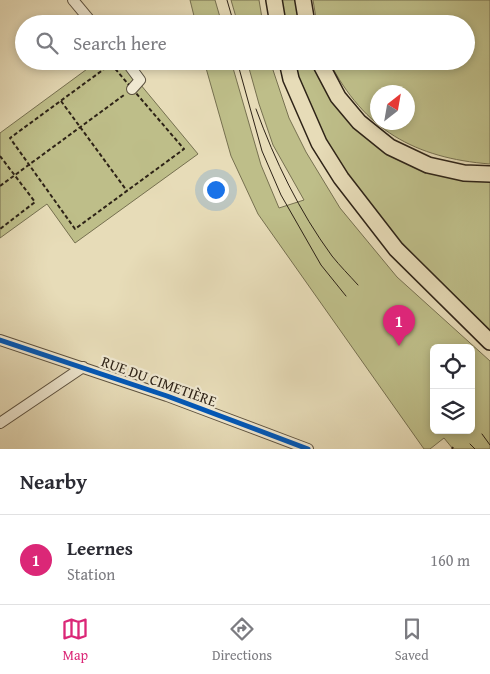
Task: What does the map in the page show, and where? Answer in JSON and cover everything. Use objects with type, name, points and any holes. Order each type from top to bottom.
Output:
[{"type":"highway","points":[[274,0],[276,15]]},
{"type":"highway","points":[[303,0],[306,15]]},
{"type":"highway","points":[[290,70],[319,143],[341,178],[396,249],[490,342]]},
{"type":"highway","points":[[323,70],[338,97],[359,122],[390,147],[428,165],[464,173],[490,174]]},
{"type":"street","points":[[72,0],[85,15]]},
{"type":"street","points":[[132,89],[140,80],[133,70]]},
{"type":"street","name":"RUE DU CIMETIÈRE","points":[[0,340],[167,396],[308,449]]},
{"type":"street","points":[[0,423],[82,367]]},
{"type":"path","points":[[103,70],[10,138],[75,229],[184,149],[116,70]]},
{"type":"path","points":[[0,186],[132,89]]},
{"type":"path","points":[[61,101],[127,191]]},
{"type":"path","points":[[0,156],[35,202],[0,229]]},
{"type":"green space","points":[[190,0],[215,0],[219,15],[194,15]]},
{"type":"green space","points":[[231,0],[259,0],[262,15],[235,15]]},
{"type":"green space","points":[[281,0],[298,0],[299,15],[284,15]]},
{"type":"green space","points":[[313,0],[490,0],[490,164],[463,161],[438,155],[415,147],[386,130],[415,130],[415,85],[370,85],[370,116],[358,105],[334,70],[475,70],[475,15],[316,15]]},
{"type":"green space","points":[[86,70],[128,70],[198,154],[75,243],[47,204],[0,238],[0,133]]},
{"type":"green space","points":[[207,70],[234,70],[261,165],[279,208],[304,200],[273,145],[250,70],[273,70],[289,118],[306,152],[340,208],[397,277],[471,344],[430,344],[430,434],[475,434],[475,347],[490,361],[490,449],[453,449],[444,438],[430,449],[424,449],[258,214],[231,156]]},
{"type":"green space","points":[[297,70],[320,70],[386,148],[490,179],[490,334],[430,274],[373,210],[348,176],[326,140],[308,102]]},
{"type":"tram line","points":[[227,0],[231,15]]},
{"type":"tram line","points":[[240,70],[262,151],[281,195],[321,265],[346,296]]},
{"type":"tram line","points":[[256,109],[271,148],[298,203],[332,256],[358,285]]},
{"type":"tram line","points":[[482,434],[490,445]]},
{"type":"tram line","points":[[470,444],[475,449]]},
{"type":"cycle path","points":[[0,340],[167,396],[308,449]]},
{"type":"place","name":"Leernes","points":[[399,346]]}]
